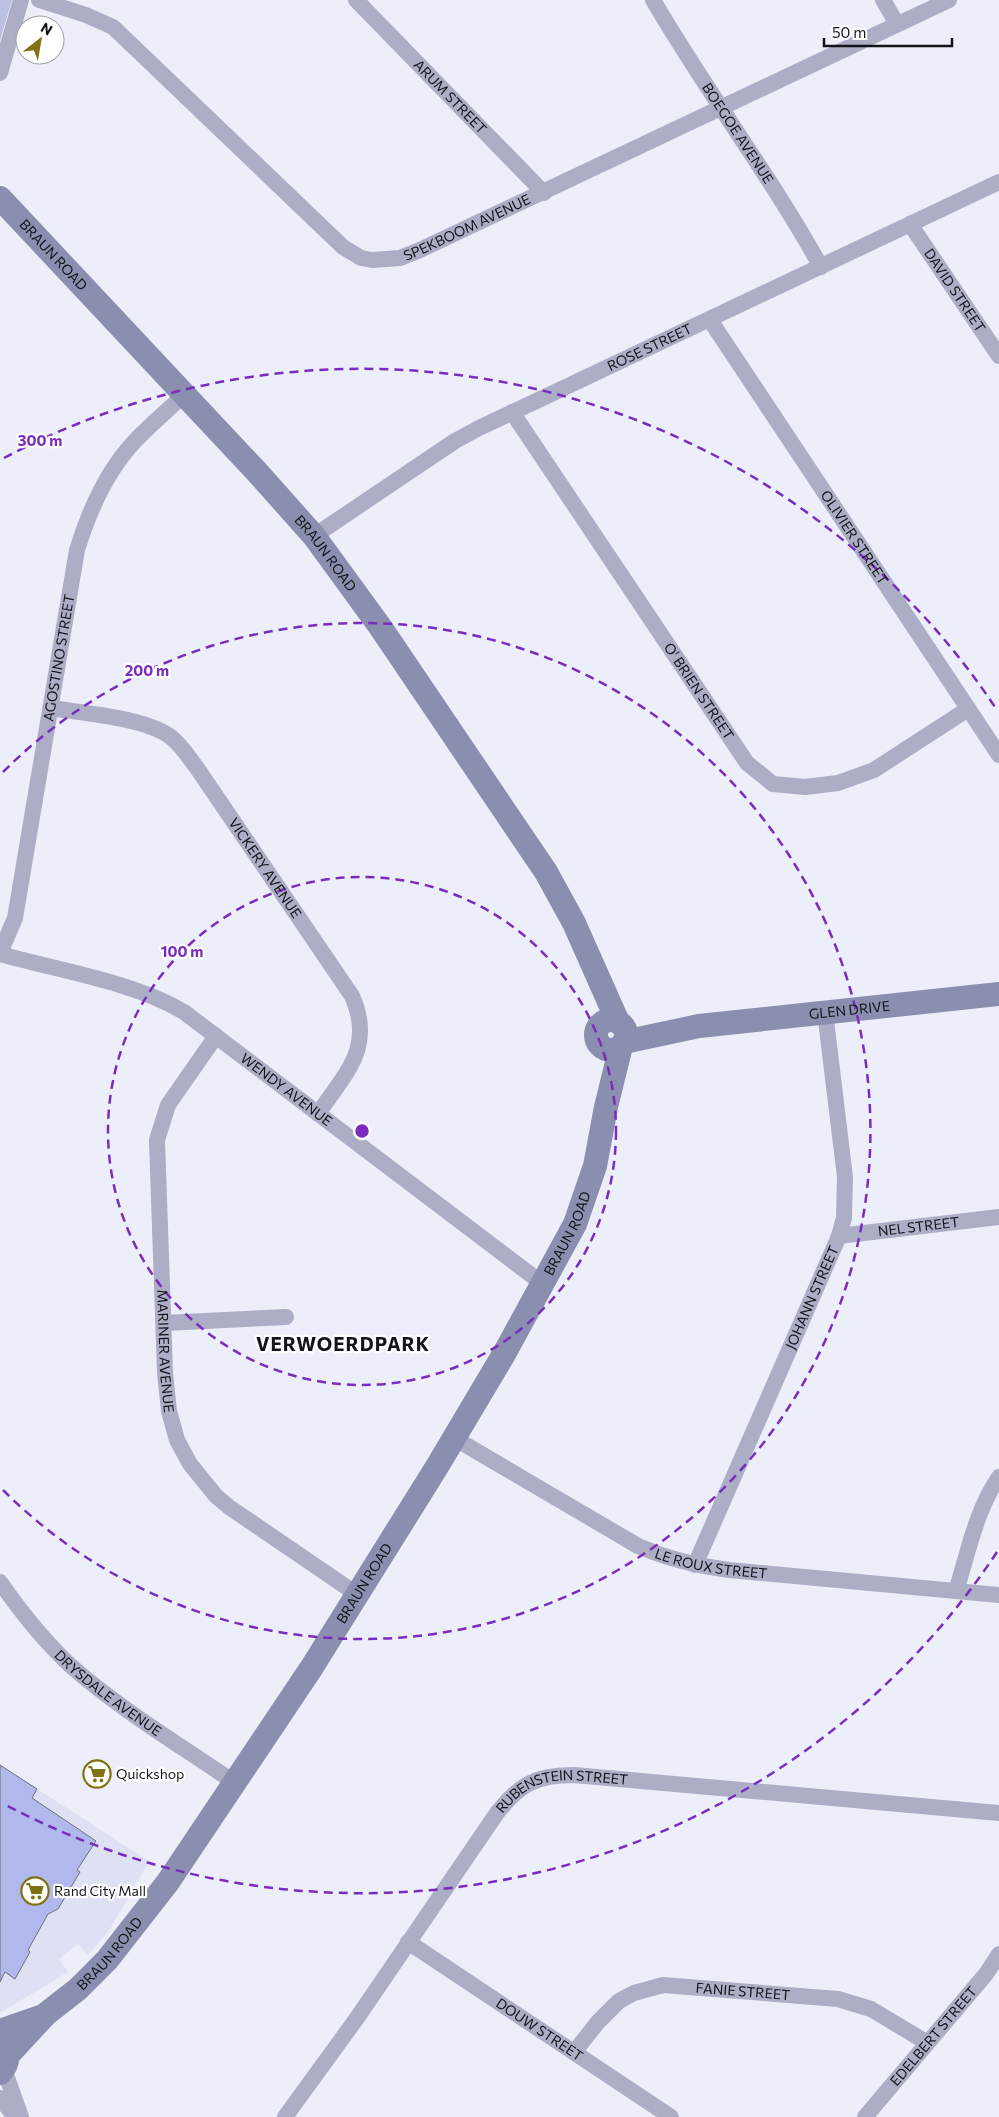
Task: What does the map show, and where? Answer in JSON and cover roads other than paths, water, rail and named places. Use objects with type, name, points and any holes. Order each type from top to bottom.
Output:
[{"type":"street","points":[[0,73],[21,0]]},
{"type":"street","name":"SPEKBOOM AVENUE","points":[[39,0],[86,15],[118,31],[343,247],[361,258],[386,261],[400,258],[544,193],[949,0]]},
{"type":"street","name":"ARUM STREET","points":[[356,0],[544,193]]},
{"type":"street","name":"BOEGOE AVENUE","points":[[653,0],[720,108],[796,222],[821,267]]},
{"type":"street","points":[[883,0],[897,24]]},
{"type":"street","name":"ROSE STREET","points":[[314,536],[455,441],[512,412],[999,182]]},
{"type":"street","name":"BRAUN ROAD","points":[[0,198],[185,394],[314,536],[381,628],[546,872],[565,906],[588,958],[614,1034],[606,1106],[595,1166],[587,1194],[575,1224],[543,1284],[454,1438],[358,1595],[183,1861],[123,1943],[78,1989],[46,2014]]},
{"type":"street","name":"DAVID STREET","points":[[910,224],[999,356]]},
{"type":"street","name":"OLIVIER STREET","points":[[710,320],[999,755]]},
{"type":"street","name":"AGOSTINO STREET","points":[[0,954],[15,918],[77,550],[92,508],[118,461],[134,441],[185,394]]},
{"type":"street","name":"O' BRIEN STREET","points":[[512,412],[746,763],[773,784],[805,787],[838,783],[860,777],[968,709]]},
{"type":"street","name":"VICKERY AVENUE","points":[[51,708],[132,722],[162,732],[172,738],[196,768],[352,996],[359,1013],[361,1042],[356,1055],[318,1114]]},
{"type":"street","name":"WENDY AVENUE","points":[[0,954],[123,986],[166,1001],[216,1036],[543,1284]]},
{"type":"street","name":"GLEN DRIVE","points":[[614,1034],[999,994]]},
{"type":"street","name":"JOHANN STREET","points":[[695,1565],[839,1236],[844,1218],[845,1177],[825,1012]]},
{"type":"street","name":"MARINER AVENUE","points":[[216,1036],[168,1105],[157,1140],[165,1323],[165,1373],[169,1411],[177,1440],[190,1464],[216,1496],[244,1519],[358,1595]]},
{"type":"street","name":"NEL STREET","points":[[839,1236],[999,1216]]},
{"type":"street","points":[[165,1323],[286,1317]]},
{"type":"street","name":"LE ROUX STREET","points":[[454,1438],[638,1546],[668,1558],[695,1565],[999,1595]]},
{"type":"street","points":[[956,1591],[980,1512],[989,1491],[999,1477]]},
{"type":"street","name":"DRYSDALE AVENUE","points":[[0,1582],[44,1638],[71,1665],[114,1700],[235,1783]]},
{"type":"street","name":"RUBENSTEIN STREET","points":[[285,2117],[357,2018],[510,1797],[522,1786],[553,1775],[574,1775],[999,1813]]},
{"type":"street","name":"DOUW STREET","points":[[408,1942],[672,2117]]},
{"type":"street","name":"EDELBERT STREET","points":[[865,2117],[926,2042],[986,1974],[999,1954]]},
{"type":"street","name":"FANIE STREET","points":[[575,2052],[598,2022],[619,2002],[634,1993],[663,1985],[846,2001],[883,2015],[926,2042]]},
{"type":"street","points":[[0,2031],[46,2014]]},
{"type":"street","points":[[21,2117],[3,2059],[46,2014]]},
{"type":"street","points":[[0,2098],[15,2117]]},
{"type":"place","name":"Quickshop","points":[[97,1774]]},
{"type":"place","name":"Rand City Mall","points":[[35,1891]]},
{"type":"district","name":"VERWOERDPARK","points":[[343,1344]]}]
